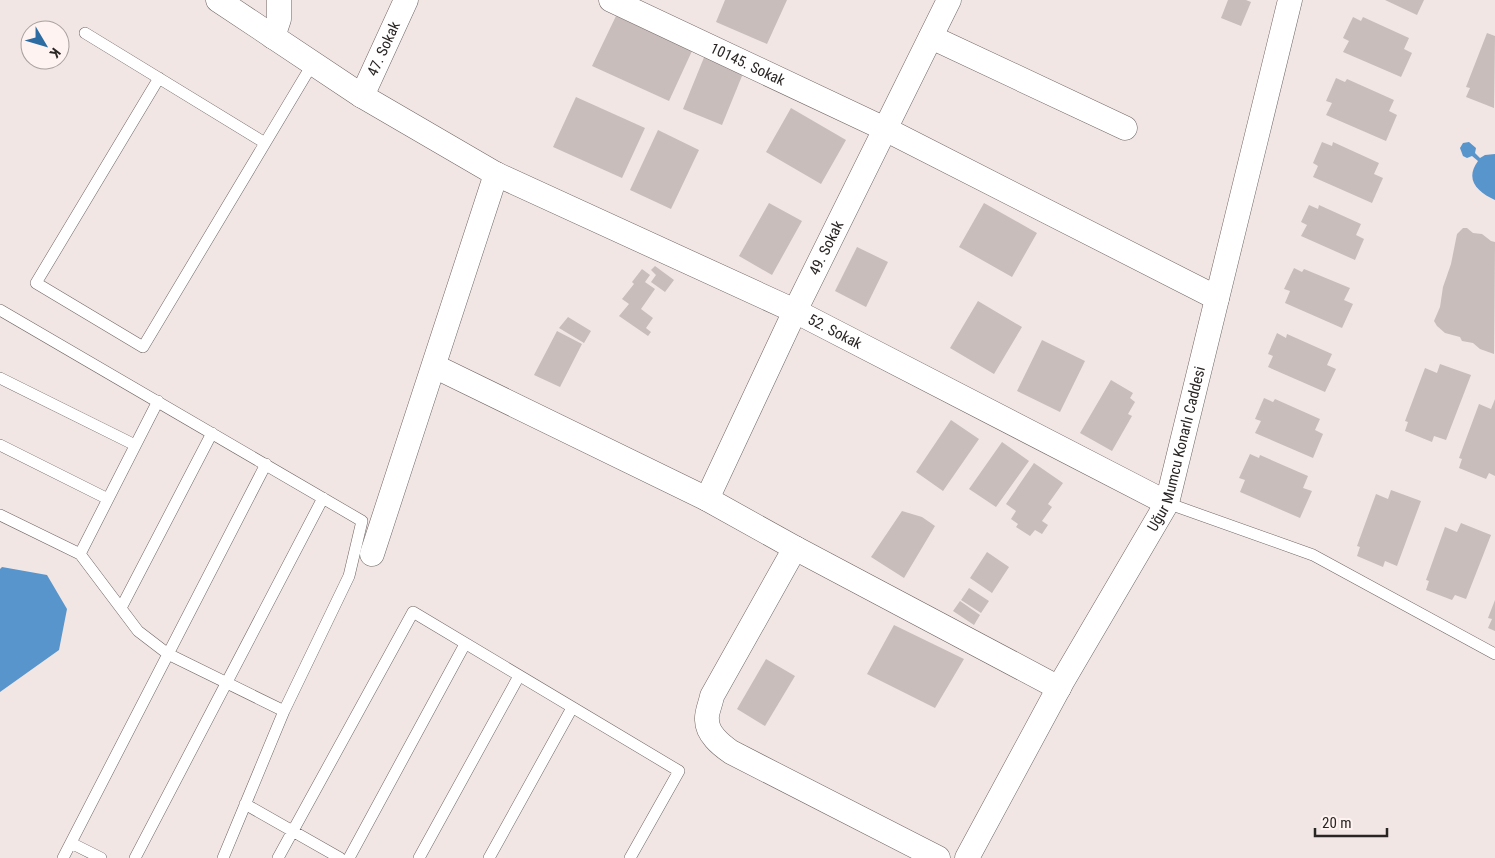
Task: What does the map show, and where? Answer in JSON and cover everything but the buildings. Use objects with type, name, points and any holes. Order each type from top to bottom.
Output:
[{"type":"street","name":"52. Sokak","points":[[218,0],[362,96],[496,174],[795,311],[1167,503]]},
{"type":"street","points":[[273,36],[278,19],[279,0]]},
{"type":"street","name":"47. Sokak","points":[[362,96],[406,0]]},
{"type":"street","name":"10145. Sokak","points":[[611,0],[885,129],[1217,298]]},
{"type":"street","name":"49. Sokak","points":[[707,499],[795,311],[949,0]]},
{"type":"street","name":"Uğur Mumcu Konarlı Caddesi","points":[[968,858],[1059,688],[1167,503],[1290,0]]},
{"type":"street","points":[[931,37],[1125,128]]},
{"type":"street","points":[[372,554],[496,174]]},
{"type":"street","points":[[434,366],[707,499],[794,548],[1059,688]]},
{"type":"street","points":[[794,548],[712,696],[707,720],[711,732],[719,743],[731,752],[938,858]]},
{"type":"lane","points":[[85,33],[265,143]]},
{"type":"lane","points":[[159,78],[36,283],[143,347],[313,63]]},
{"type":"lane","points":[[0,310],[362,521],[349,576],[284,711],[222,858]]},
{"type":"lane","points":[[0,378],[135,445]]},
{"type":"lane","points":[[80,554],[158,401]]},
{"type":"lane","points":[[120,608],[212,433]]},
{"type":"lane","points":[[0,445],[108,499]]},
{"type":"lane","points":[[63,858],[266,464]]},
{"type":"lane","points":[[135,858],[323,498]]},
{"type":"lane","points":[[1167,503],[1313,555],[1495,654]]},
{"type":"lane","points":[[0,515],[80,554],[138,631],[168,654],[284,711]]},
{"type":"lane","points":[[278,858],[413,612],[678,771],[630,858]]},
{"type":"lane","points":[[349,858],[465,644]]},
{"type":"lane","points":[[419,858],[519,676]]},
{"type":"lane","points":[[489,858],[572,708]]},
{"type":"lane","points":[[245,804],[340,858]]},
{"type":"lane","points":[[71,843],[101,858]]},
{"type":"water","points":[[1469,142],[1476,148],[1475,153],[1480,158],[1485,155],[1495,154],[1495,200],[1483,193],[1475,185],[1472,174],[1478,161],[1472,156],[1467,158],[1463,156],[1460,148],[1463,143]]},
{"type":"water","points":[[2,567],[47,575],[67,609],[59,650],[0,692],[0,569]]}]
